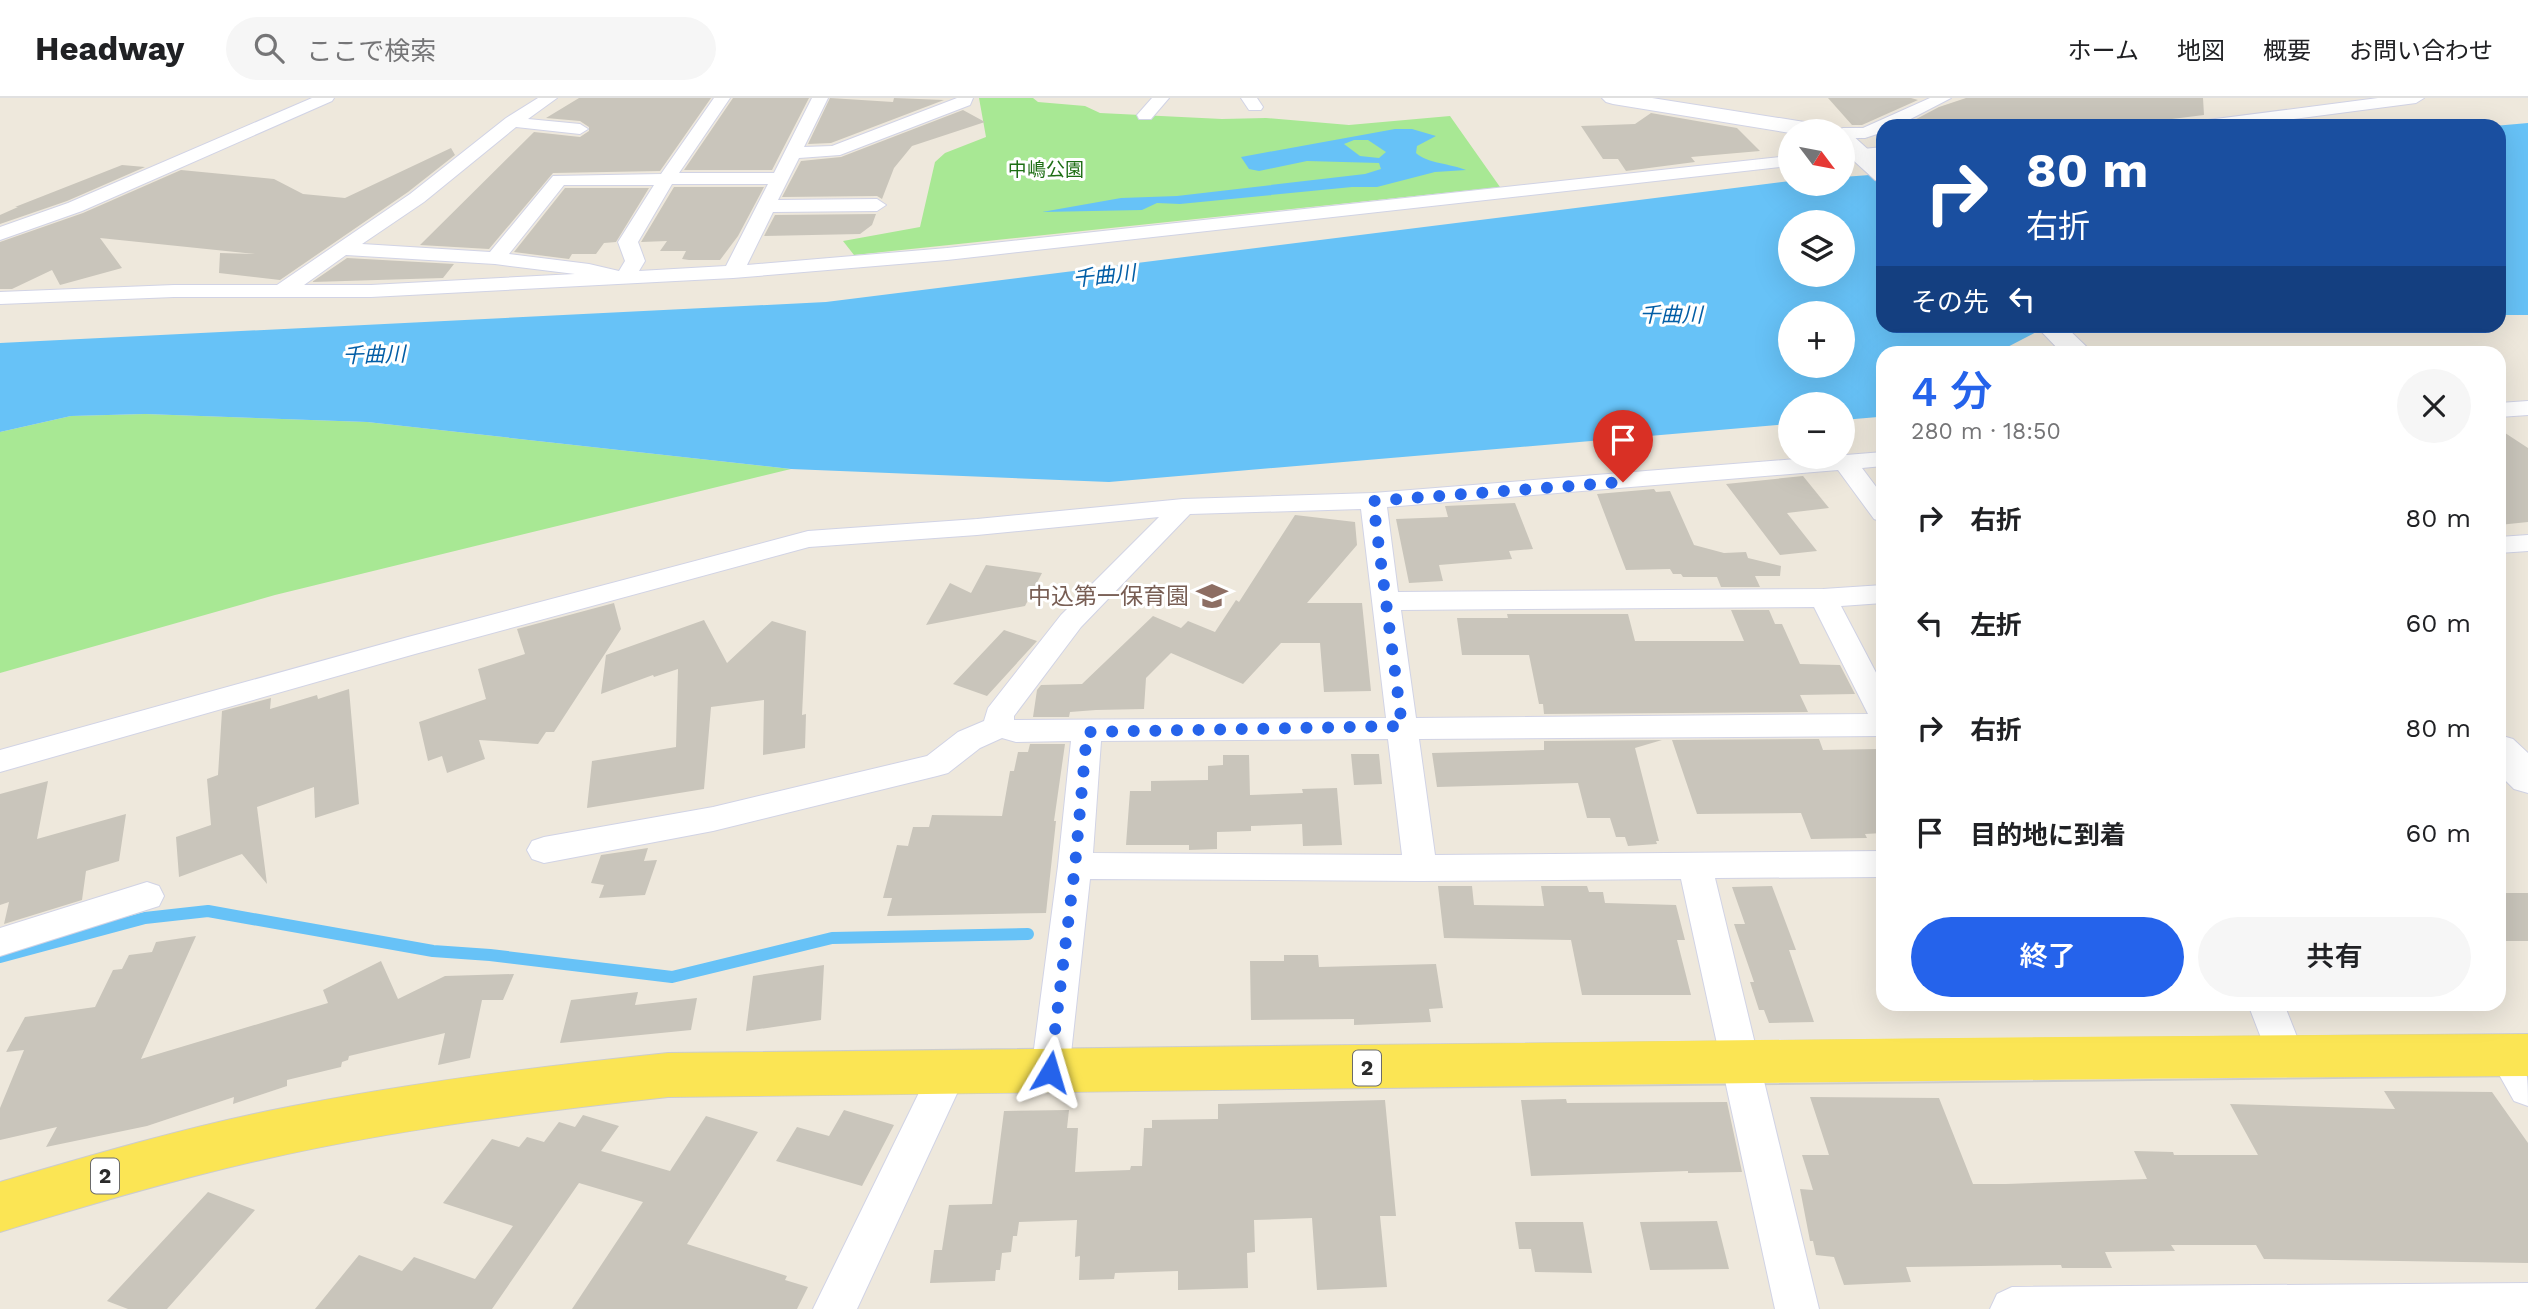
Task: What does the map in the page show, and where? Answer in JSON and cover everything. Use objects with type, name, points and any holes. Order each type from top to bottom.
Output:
[{"type":"main road","name":"2","points":[[0,1207],[211,1147],[519,1090],[668,1075],[1741,1064],[2097,1057],[2286,1057],[2521,1066]]},
{"type":"street","points":[[0,234],[75,207],[326,98]]},
{"type":"street","points":[[282,291],[417,198],[512,122],[549,98]]},
{"type":"street","points":[[624,279],[635,261],[628,242],[666,179],[722,98]]},
{"type":"street","points":[[733,272],[820,98]]},
{"type":"street","points":[[793,153],[834,151],[964,102],[965,98]]},
{"type":"street","points":[[1145,115],[1161,98]]},
{"type":"street","points":[[1613,98],[1791,119]]},
{"type":"street","points":[[1898,119],[1943,98]]},
{"type":"street","points":[[2254,119],[2416,98]]},
{"type":"street","points":[[512,122],[580,129]]},
{"type":"street","points":[[1855,133],[1876,129]]},
{"type":"street","points":[[1855,150],[1876,152]]},
{"type":"street","points":[[1855,155],[1876,170]]},
{"type":"street","points":[[0,298],[174,291],[371,291],[733,272],[974,251],[1778,162]]},
{"type":"street","points":[[495,258],[559,180],[779,178]]},
{"type":"street","points":[[765,206],[877,205]]},
{"type":"street","points":[[342,249],[495,258],[589,270],[624,279]]},
{"type":"street","points":[[2057,333],[2071,346]]},
{"type":"street","points":[[2506,410],[2528,408]]},
{"type":"street","points":[[1855,461],[1876,460]]},
{"type":"street","points":[[0,761],[408,646],[808,539],[897,534],[1183,507],[1373,501],[1780,469]]},
{"type":"street","points":[[1850,469],[1876,504]]},
{"type":"street","points":[[1373,501],[1420,868]]},
{"type":"street","points":[[1000,726],[999,715],[1071,621],[1183,507]]},
{"type":"street","points":[[2506,545],[2528,543]]},
{"type":"street","points":[[1386,601],[1822,598],[1876,594]]},
{"type":"street","points":[[1822,598],[1876,702]]},
{"type":"street","points":[[544,850],[713,819],[937,765],[969,740],[1000,726],[1016,731],[1087,732],[1402,726],[1876,725]]},
{"type":"street","points":[[1050,1072],[1075,866],[1087,732]]},
{"type":"street","points":[[2506,756],[2528,778]]},
{"type":"street","points":[[1075,866],[1420,868],[1876,864]]},
{"type":"street","points":[[1695,866],[1797,1309]]},
{"type":"street","points":[[0,942],[147,896]]},
{"type":"street","points":[[2269,1011],[2286,1057]]},
{"type":"street","points":[[835,1309],[948,1072]]},
{"type":"street","points":[[2012,1309],[2528,1305]]},
{"type":"green space","name":"中嶋公園","points":[[979,98],[1033,98],[1038,102],[1085,106],[1100,113],[1222,119],[1266,118],[1349,125],[1450,116],[1500,187],[854,255],[843,241],[920,227],[935,162],[945,153],[986,137]]},
{"type":"green space","points":[[145,414],[367,422],[791,469],[275,595],[0,673],[0,432],[71,416]]},
{"type":"water","points":[[2528,123],[2528,315],[2506,315],[2506,125]]},
{"type":"water","points":[[1395,129],[1412,129],[1436,136],[1417,146],[1416,153],[1426,159],[1466,170],[1435,172],[1377,187],[1352,187],[1180,204],[1157,203],[1142,210],[1042,212],[1121,198],[1177,196],[1365,174],[1381,169],[1379,163],[1307,161],[1259,171],[1249,169],[1241,157]],"holes":[[[1354,140],[1368,140],[1386,152],[1379,158],[1360,156],[1344,144]]]},
{"type":"water","name":"千曲川","points":[[1876,175],[1876,333],[2035,333],[2009,346],[1876,346],[1876,417],[1855,419],[1855,392],[1778,392],[1778,425],[1109,482],[791,469],[367,422],[145,414],[71,416],[0,432],[0,343],[826,302],[1778,183],[1778,196],[1855,196],[1855,176]]},
{"type":"building","points":[[579,98],[711,98],[660,171],[553,173],[489,249],[420,245],[534,132],[580,137],[589,131],[589,127],[580,121],[546,118]]},
{"type":"building","points":[[733,98],[809,98],[772,170],[684,170]]},
{"type":"building","points":[[830,98],[893,102],[894,98],[944,100],[831,143],[808,144]]},
{"type":"building","points":[[1828,98],[1918,100],[1862,125],[1855,125],[1855,119],[1847,119]]},
{"type":"building","points":[[1966,98],[2203,98],[2204,115],[2172,119],[1916,119],[1939,107]]},
{"type":"building","points":[[963,110],[985,122],[912,146],[894,168],[882,199],[877,196],[782,197],[801,161],[841,157]]},
{"type":"building","points":[[1651,113],[1737,128],[1760,151],[1691,157],[1695,162],[1626,171],[1618,159],[1603,159],[1581,126],[1635,124]]},
{"type":"building","points":[[451,148],[455,155],[408,192],[280,280],[219,273],[220,253],[255,254],[100,238],[122,268],[60,285],[52,270],[12,289],[0,289],[0,242],[83,213],[181,170],[274,179],[303,194],[345,198]]},
{"type":"building","points":[[122,165],[145,167],[67,201],[0,224],[0,215],[18,207],[15,207]]},
{"type":"building","points":[[674,187],[764,187],[738,236],[720,260],[689,260],[682,259],[686,251],[660,251],[667,241],[641,242]]},
{"type":"building","points":[[565,188],[649,188],[616,242],[604,243],[596,254],[572,254],[569,259],[514,252]]},
{"type":"building","points":[[876,214],[872,225],[860,234],[764,236],[775,215]]},
{"type":"building","points":[[347,258],[454,264],[443,278],[312,282]]},
{"type":"building","points":[[2506,434],[2528,448],[2528,522],[2506,524]]},
{"type":"building","points":[[1803,476],[1829,508],[1787,513],[1817,551],[1780,555],[1726,484]]},
{"type":"building","points":[[1654,489],[1656,492],[1670,491],[1694,545],[1724,553],[1746,552],[1748,558],[1781,566],[1780,576],[1755,576],[1760,587],[1721,587],[1717,577],[1683,577],[1681,574],[1673,574],[1670,569],[1626,570],[1597,494]]},
{"type":"building","points":[[1515,503],[1533,549],[1509,551],[1512,559],[1439,565],[1443,581],[1409,583],[1396,519],[1448,517],[1445,506]]},
{"type":"building","points":[[1295,515],[1355,522],[1357,545],[1307,603],[1362,603],[1371,691],[1324,692],[1320,643],[1281,643],[1243,684],[1171,653],[1146,678],[1144,709],[1070,712],[1069,717],[1033,717],[1037,690],[1041,685],[1082,684],[1153,616],[1181,628],[1188,621],[1215,632],[1236,600],[1239,602]]},
{"type":"building","points":[[986,565],[1042,573],[1025,606],[926,625],[950,583],[971,593]]},
{"type":"building","points":[[614,603],[621,629],[554,732],[546,732],[538,744],[479,740],[485,759],[447,773],[442,756],[428,761],[419,722],[486,699],[478,669],[525,654],[517,629]]},
{"type":"building","points":[[1731,610],[1769,610],[1775,624],[1782,624],[1800,664],[1840,665],[1855,694],[1800,695],[1808,712],[1544,714],[1543,704],[1539,704],[1529,655],[1462,655],[1457,618],[1508,618],[1507,614],[1628,614],[1635,641],[1744,641]]},
{"type":"building","points":[[704,620],[727,663],[772,621],[806,631],[802,715],[806,714],[805,748],[763,755],[764,700],[711,707],[704,789],[587,808],[592,761],[676,747],[678,669],[601,694],[606,655]]},
{"type":"building","points":[[1004,630],[1037,641],[987,696],[953,684]]},
{"type":"building","points":[[349,689],[359,804],[315,818],[314,787],[257,807],[267,884],[242,854],[179,877],[176,837],[211,825],[207,779],[218,775],[222,711],[271,698],[270,709]]},
{"type":"building","points":[[1819,739],[1823,750],[1876,749],[1876,833],[1865,834],[1867,838],[1811,839],[1801,813],[1697,814],[1672,740]]},
{"type":"building","points":[[1662,740],[1635,748],[1659,841],[1656,841],[1657,844],[1628,846],[1625,837],[1616,837],[1610,818],[1587,818],[1578,783],[1437,787],[1432,753],[1544,750],[1544,741]]},
{"type":"building","points":[[1030,744],[1065,744],[1054,821],[1046,913],[887,916],[892,898],[883,898],[897,845],[908,846],[913,827],[929,827],[932,815],[1002,816],[1010,771],[1014,771],[1018,752],[1028,752]]},
{"type":"building","points":[[1351,754],[1379,754],[1382,784],[1354,785]]},
{"type":"building","points":[[1223,755],[1249,755],[1250,795],[1303,793],[1302,789],[1337,788],[1342,845],[1303,846],[1302,824],[1251,826],[1251,831],[1217,832],[1217,849],[1189,850],[1189,845],[1126,845],[1130,791],[1151,791],[1151,781],[1208,780],[1208,766],[1223,765]]},
{"type":"building","points":[[48,781],[37,839],[126,814],[119,861],[86,871],[82,900],[4,924],[9,902],[0,905],[0,794]]},
{"type":"building","points":[[648,848],[644,861],[657,860],[645,895],[599,898],[604,885],[591,883],[601,855]]},
{"type":"building","points":[[1438,886],[1472,886],[1474,905],[1544,906],[1541,886],[1587,886],[1589,892],[1603,892],[1605,903],[1676,905],[1685,940],[1677,940],[1691,995],[1582,995],[1571,940],[1444,938]]},
{"type":"building","points":[[1772,886],[1796,950],[1789,950],[1814,1022],[1769,1023],[1764,1010],[1759,1010],[1750,982],[1754,982],[1734,924],[1745,924],[1732,887]]},
{"type":"building","points":[[2506,893],[2528,893],[2528,941],[2506,941]]},
{"type":"building","points":[[196,936],[141,1059],[328,1003],[323,990],[381,961],[398,999],[445,976],[514,974],[503,1000],[482,1000],[470,1058],[438,1065],[445,1033],[349,1056],[348,1060],[342,1062],[341,1067],[287,1080],[287,1086],[233,1104],[234,1097],[147,1126],[46,1147],[57,1127],[0,1140],[0,1108],[24,1050],[6,1052],[25,1017],[95,1007],[113,970],[122,969],[129,955],[152,952],[156,942]]},
{"type":"building","points":[[1284,955],[1318,955],[1319,967],[1436,964],[1443,1008],[1429,1009],[1431,1022],[1354,1025],[1354,1019],[1251,1020],[1250,961],[1284,961]]},
{"type":"building","points":[[824,965],[821,1020],[746,1031],[753,976]]},
{"type":"building","points":[[638,992],[635,1005],[697,998],[691,1030],[560,1043],[571,1000]]},
{"type":"building","points":[[2384,1091],[2492,1092],[2528,1143],[2528,1263],[2264,1259],[2256,1245],[2171,1245],[2175,1251],[2105,1252],[2112,1268],[2062,1268],[2061,1265],[1906,1267],[1911,1282],[1844,1285],[1834,1257],[1816,1255],[1813,1241],[1810,1241],[1800,1189],[1813,1190],[1802,1155],[1829,1155],[1810,1097],[1939,1098],[1973,1184],[2006,1184],[2147,1179],[2134,1151],[2173,1152],[2174,1155],[2258,1155],[2230,1104],[2395,1109]]},
{"type":"building","points":[[1566,1099],[1567,1103],[1727,1102],[1742,1172],[1531,1176],[1521,1100]]},
{"type":"building","points":[[1385,1100],[1396,1216],[1380,1216],[1387,1287],[1317,1290],[1312,1218],[1254,1220],[1255,1252],[1247,1253],[1248,1288],[1178,1290],[1178,1271],[1115,1273],[1114,1279],[1079,1280],[1080,1256],[1075,1257],[1077,1220],[1019,1222],[1017,1236],[1013,1236],[1011,1252],[1002,1253],[1000,1270],[996,1270],[995,1281],[930,1283],[934,1250],[942,1250],[949,1205],[992,1204],[1004,1111],[1069,1110],[1067,1128],[1078,1128],[1075,1172],[1130,1170],[1131,1166],[1142,1166],[1144,1128],[1152,1128],[1152,1120],[1218,1119],[1218,1104]]},
{"type":"building","points":[[844,1110],[894,1125],[862,1186],[776,1161],[797,1127],[829,1136]]},
{"type":"building","points":[[583,1115],[619,1126],[601,1151],[670,1171],[706,1116],[758,1132],[687,1244],[787,1276],[785,1280],[808,1287],[797,1309],[572,1309],[643,1202],[579,1183],[492,1309],[315,1309],[359,1255],[402,1271],[414,1257],[475,1279],[513,1226],[443,1203],[492,1139],[519,1147],[527,1137],[544,1142],[559,1122],[575,1127]]},
{"type":"building","points":[[208,1192],[255,1210],[167,1309],[128,1309],[107,1301]]},
{"type":"building","points":[[1717,1221],[1729,1269],[1650,1270],[1640,1222]]},
{"type":"building","points":[[1515,1222],[1583,1222],[1592,1273],[1535,1272],[1531,1249],[1519,1249]]},
{"type":"waterway","points":[[0,957],[145,918],[208,911],[433,951],[490,955],[672,977],[832,938],[1028,934]]},
{"type":"place","name":"中込第一保育園","points":[[1212,596]]},
{"type":"route","points":[[1050,1072],[1075,866],[1087,732],[1402,726],[1373,501],[1623,482]]}]
